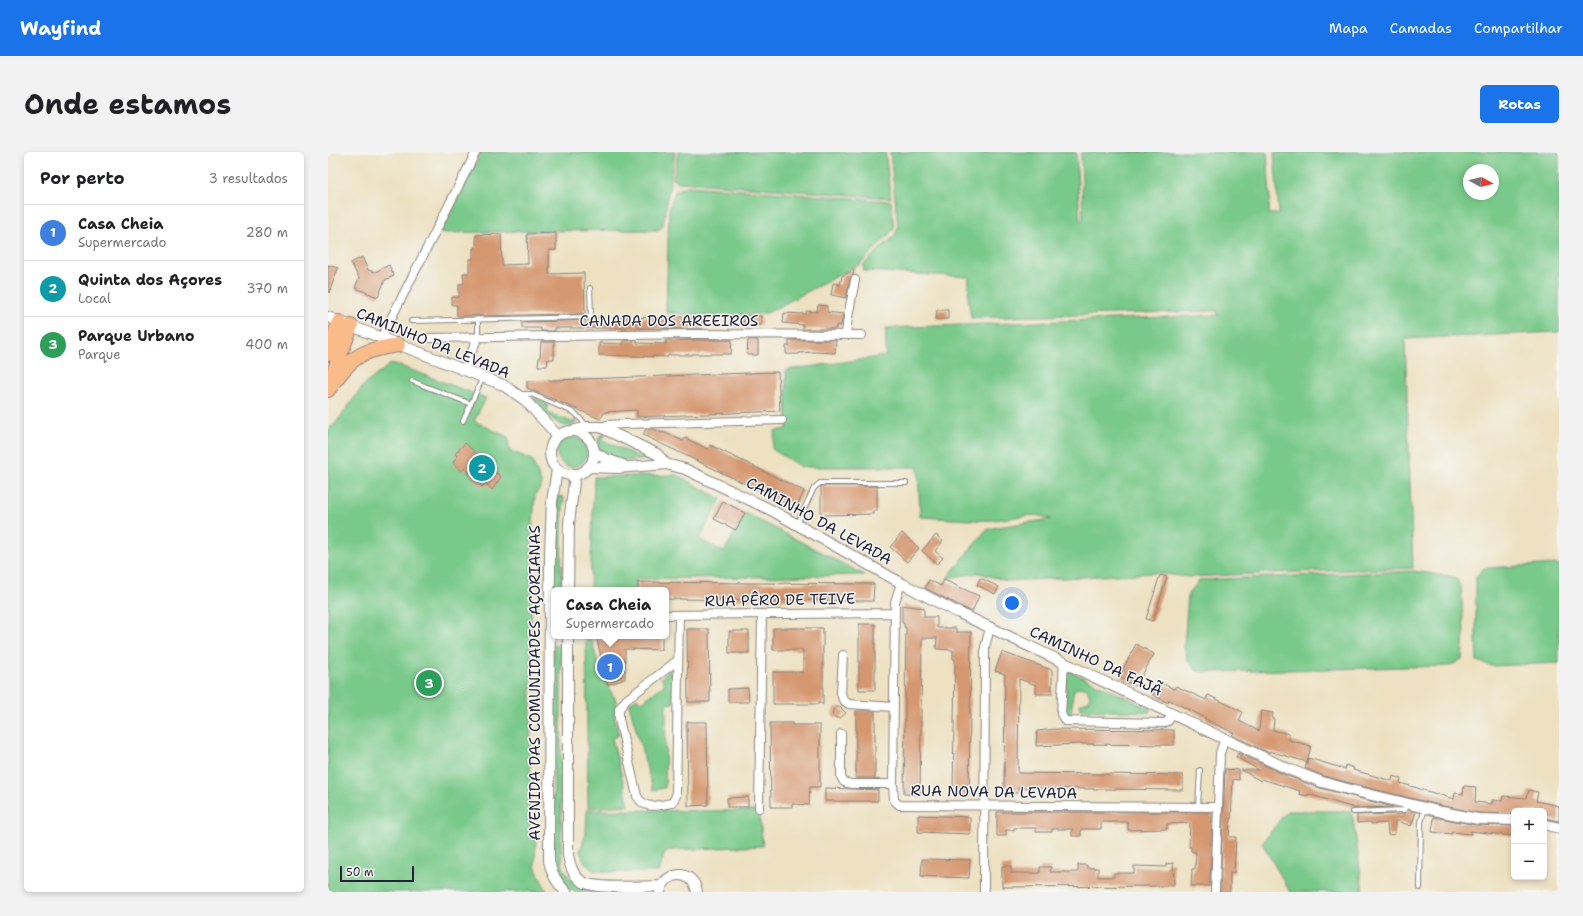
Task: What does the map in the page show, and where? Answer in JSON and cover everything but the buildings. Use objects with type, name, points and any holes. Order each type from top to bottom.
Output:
[{"type":"highway","points":[[328,354],[339,322]]},
{"type":"highway","points":[[328,387],[339,322]]},
{"type":"highway","points":[[328,390],[348,366],[360,355],[372,350],[398,345]]},
{"type":"street","points":[[381,338],[476,152]]},
{"type":"street","points":[[846,334],[855,280]]},
{"type":"street","name":"CAMINHO DA LEVADA","points":[[339,322],[503,385],[518,395],[558,436]]},
{"type":"street","name":"CANADA DOS AREEIROS","points":[[425,338],[696,334],[862,334]]},
{"type":"street","points":[[464,370],[478,337]]},
{"type":"street","points":[[571,430],[578,431],[590,439],[594,452],[593,460],[588,467],[584,471],[575,474],[562,472],[557,469],[551,458],[550,452],[551,446],[558,436],[571,430],[625,424],[782,420]]},
{"type":"street","points":[[590,439],[600,427]]},
{"type":"street","name":"CAMINHO DA LEVADA","points":[[600,427],[657,454],[666,464]]},
{"type":"street","name":"CAMINHO DA LEVADA","points":[[594,452],[606,459],[631,467]]},
{"type":"street","name":"CAMINHO DA LEVADA","points":[[588,467],[617,468],[666,464],[681,467],[797,524],[901,583],[955,611]]},
{"type":"street","name":"AVENIDA DAS COMUNIDADES AÇORIANAS","points":[[557,469],[552,502],[550,546],[549,861],[551,872],[558,884],[566,892]]},
{"type":"street","points":[[568,587],[569,523],[575,474]]},
{"type":"street","name":"RUA NOVA DA LEVADA","points":[[901,583],[895,602],[893,784],[894,800],[900,805],[1217,808]]},
{"type":"street","name":"CAMINHO DA FAJÃ","points":[[955,611],[1288,769],[1322,782],[1425,808],[1478,819],[1511,820]]},
{"type":"street","name":"RUA PÊRO DE TEIVE","points":[[669,615],[895,613]]},
{"type":"street","points":[[678,660],[626,700],[619,709],[619,720],[637,796],[640,802],[648,806],[672,803],[676,796],[679,615]]},
{"type":"street","points":[[759,808],[762,615]]},
{"type":"street","points":[[984,892],[985,647],[990,628]]},
{"type":"street","points":[[568,639],[568,856],[573,873],[582,882],[594,886],[660,889],[668,877],[679,874],[690,878],[694,882],[697,892]]},
{"type":"street","points":[[843,655],[841,694],[844,700],[849,704],[894,707]]},
{"type":"street","points":[[1064,662],[1061,714],[1065,721],[1164,723],[1168,721],[1173,714]]},
{"type":"street","points":[[841,734],[841,777],[844,782],[851,784],[893,784]]},
{"type":"street","points":[[1214,892],[1220,753],[1225,738]]},
{"type":"street","points":[[1547,825],[1559,828]]},
{"type":"lane","points":[[411,321],[591,316],[590,288]]},
{"type":"lane","points":[[478,319],[478,337]]},
{"type":"lane","points":[[464,421],[483,377]]},
{"type":"lane","points":[[412,381],[471,404]]},
{"type":"lane","points":[[518,395],[531,394],[575,414],[588,427]]},
{"type":"lane","points":[[797,524],[811,493],[814,488],[820,484],[906,482]]},
{"type":"lane","points":[[1198,807],[1200,770]]},
{"type":"lane","points":[[1353,812],[1404,810],[1408,803]]},
{"type":"lane","points":[[1420,888],[1421,822],[1425,808]]},
{"type":"green space","points":[[482,152],[675,152],[663,226],[658,230],[440,233]]},
{"type":"green space","points":[[678,152],[885,152],[891,198],[679,182],[673,180]]},
{"type":"green space","points":[[890,152],[1076,152],[1080,221],[1083,221],[1081,152],[1267,152],[1270,198],[1269,214],[1279,214],[1274,152],[1559,152],[1559,332],[1405,339],[1413,568],[1189,577],[1155,573],[1007,581],[979,573],[947,578],[986,530],[1051,519],[1036,516],[984,520],[920,517],[918,467],[801,467],[772,449],[775,431],[787,429],[786,370],[886,356],[886,328],[1218,315],[1218,311],[971,318],[968,298],[969,277],[864,271],[863,265],[895,235],[898,227]]},
{"type":"green space","points":[[687,186],[891,201],[894,229],[860,264],[767,313],[725,317],[670,313],[666,312],[669,210],[675,191]]},
{"type":"green space","points":[[392,363],[486,398],[474,421],[508,437],[509,450],[532,460],[542,485],[535,495],[532,536],[530,830],[536,835],[535,867],[547,892],[328,892],[328,430],[336,423],[364,385]]},
{"type":"green space","points":[[536,398],[547,404],[548,413],[574,423],[573,425],[567,426],[561,424],[547,415],[533,400]]},
{"type":"green space","points":[[603,434],[606,435],[601,439],[641,458],[648,453],[656,458],[644,460],[621,460],[609,457],[604,454],[598,446],[599,437]]},
{"type":"green space","points":[[572,437],[582,442],[587,452],[582,462],[572,467],[562,462],[557,452],[562,442]]},
{"type":"green space","points":[[677,475],[721,499],[699,539],[724,552],[745,513],[865,575],[636,579],[636,587],[590,587],[594,477]]},
{"type":"green space","points":[[557,496],[564,497],[561,587],[554,587]]},
{"type":"green space","points":[[1559,564],[1559,663],[1492,666],[1477,661],[1476,576],[1484,568]]},
{"type":"green space","points":[[1413,571],[1455,577],[1461,587],[1464,633],[1462,659],[1450,666],[1208,672],[1197,671],[1188,660],[1184,646],[1188,594],[1200,580]]},
{"type":"green space","points":[[586,639],[592,639],[600,669],[616,700],[614,716],[619,735],[612,738],[629,805],[588,808]]},
{"type":"green space","points":[[553,645],[561,646],[561,849],[563,867],[570,879],[586,890],[606,892],[575,892],[571,890],[564,885],[554,865]]},
{"type":"green space","points":[[670,670],[673,673],[673,703],[666,704],[665,788],[653,790],[629,704],[637,698],[641,703],[665,684],[661,678]]},
{"type":"green space","points":[[1069,671],[1149,708],[1150,712],[1081,710],[1080,704],[1088,701],[1090,695],[1087,689],[1081,687],[1075,689],[1073,693],[1071,715],[1066,713],[1066,672]]},
{"type":"green space","points":[[587,810],[759,811],[763,846],[672,850],[665,853],[658,872],[608,872],[592,870],[585,863],[580,851],[586,833]]},
{"type":"green space","points":[[1287,811],[1351,811],[1363,892],[1290,892],[1262,843]]},
{"type":"place","name":"Quinta dos Açores","points":[[482,468]]},
{"type":"place","name":"Casa Cheia","points":[[610,667]]},
{"type":"place","name":"Parque Urbano","points":[[429,683]]}]
